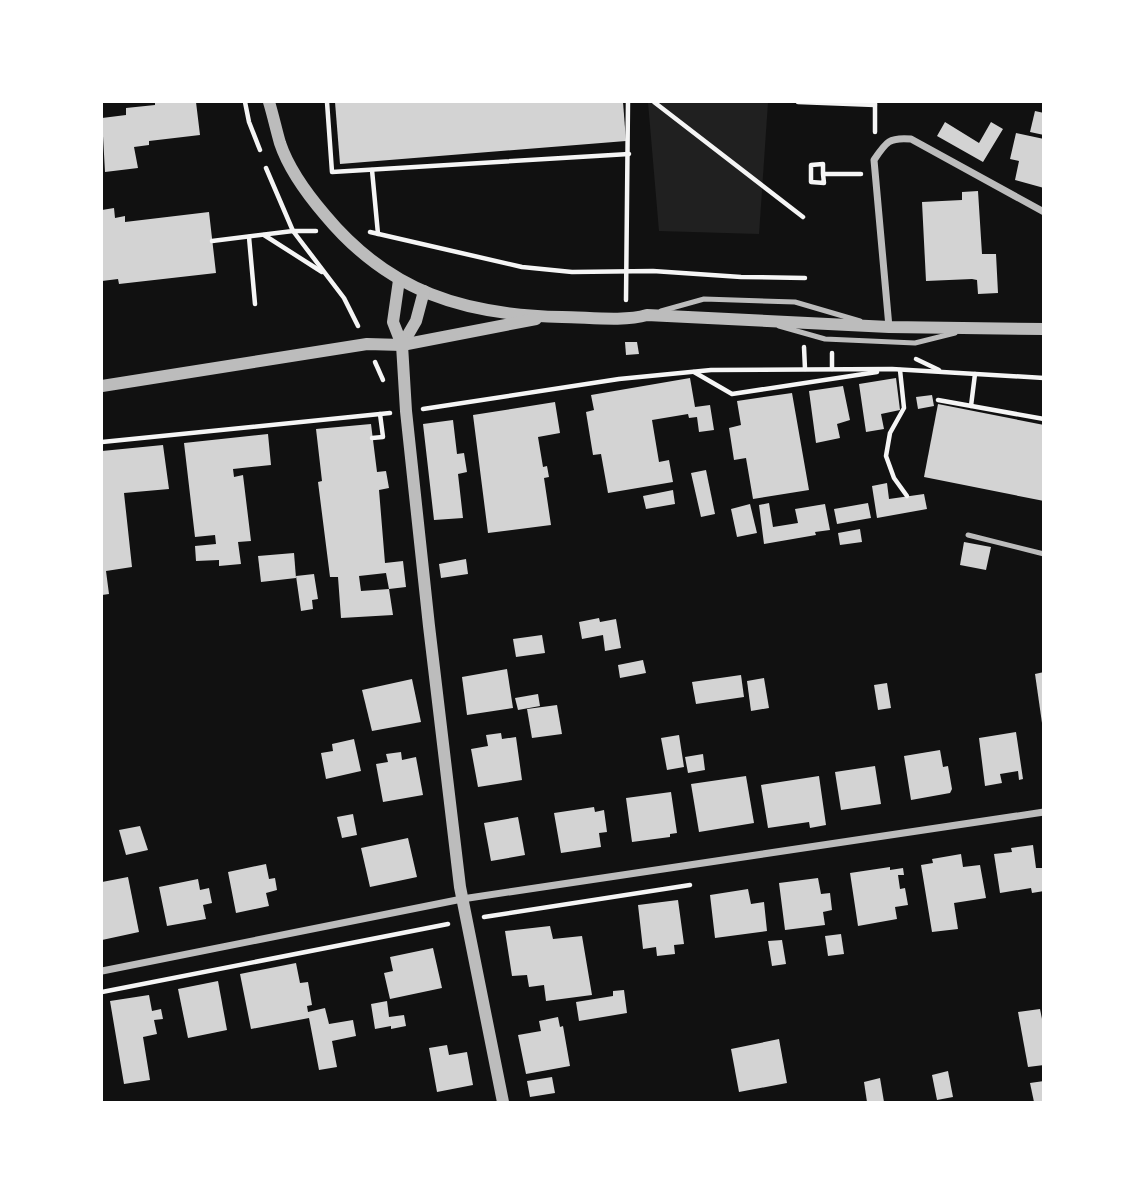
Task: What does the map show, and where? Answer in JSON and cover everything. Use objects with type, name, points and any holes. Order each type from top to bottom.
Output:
[{"type":"street","points":[[270,102],[281,145],[304,190],[338,231],[378,267],[399,280],[456,304],[485,310],[549,316],[626,318],[647,315],[882,326],[1044,328]]},
{"type":"street","points":[[882,326],[879,213],[874,160],[886,143],[898,138],[912,139],[1044,212]]},
{"type":"street","points":[[399,280],[393,321],[402,345],[406,411],[429,626],[462,899],[503,1102]]},
{"type":"street","points":[[402,345],[416,321],[424,291]]},
{"type":"street","points":[[102,386],[366,344],[402,345],[549,316]]},
{"type":"street","points":[[102,971],[462,899],[1044,812]]},
{"type":"lane","points":[[647,315],[704,299],[795,302],[882,326]]},
{"type":"lane","points":[[759,321],[825,339],[915,343],[976,327]]},
{"type":"lane","points":[[968,535],[1044,554]]},
{"type":"path","points":[[327,102],[332,172],[629,154]]},
{"type":"path","points":[[626,318],[628,102]]},
{"type":"path","points":[[654,102],[803,217]]},
{"type":"path","points":[[798,102],[875,105]]},
{"type":"path","points":[[811,164],[823,164],[823,174],[824,183],[811,182],[811,164]]},
{"type":"path","points":[[372,170],[378,234]]},
{"type":"path","points":[[823,174],[876,174]]},
{"type":"path","points":[[212,241],[293,231],[365,230],[522,267],[572,272],[627,271],[805,278]]},
{"type":"path","points":[[293,231],[344,298],[386,386]]},
{"type":"path","points":[[264,235],[325,274]]},
{"type":"path","points":[[250,237],[254,304]]},
{"type":"path","points":[[694,372],[732,394],[892,369]]},
{"type":"path","points":[[102,442],[390,413],[619,379],[694,372],[892,369],[1044,378]]},
{"type":"path","points":[[900,370],[904,408],[890,433],[886,456],[894,478],[907,496]]},
{"type":"path","points":[[971,406],[975,374]]},
{"type":"path","points":[[388,399],[390,413]]},
{"type":"path","points":[[938,400],[1044,419]]},
{"type":"path","points":[[372,439],[383,437],[380,414]]},
{"type":"path","points":[[102,992],[483,917]]},
{"type":"shaded area","points":[[648,102],[768,102],[759,234],[659,231]]},
{"type":"building","points":[[155,102],[196,102],[200,135],[149,141],[149,145],[134,147],[138,168],[105,172],[102,118],[126,115],[126,108],[155,105]]},
{"type":"building","points":[[335,102],[623,102],[626,141],[340,164]]},
{"type":"building","points":[[1035,111],[1044,113],[1044,135],[1030,132]]},
{"type":"building","points":[[945,122],[979,143],[991,122],[1003,129],[983,162],[937,136]]},
{"type":"building","points":[[1016,133],[1044,139],[1044,188],[1015,180],[1019,161],[1010,159]]},
{"type":"building","points":[[978,191],[982,254],[996,254],[998,293],[978,294],[977,280],[972,279],[926,281],[922,202],[962,200],[962,192]]},
{"type":"building","points":[[114,208],[115,218],[125,216],[125,222],[209,212],[216,273],[119,284],[118,279],[102,281],[102,210]]},
{"type":"building","points":[[625,342],[637,342],[639,354],[626,355]]},
{"type":"building","points":[[690,378],[695,407],[710,405],[714,430],[699,432],[697,417],[689,418],[688,414],[652,420],[659,462],[669,460],[673,482],[608,493],[601,454],[593,455],[586,412],[594,410],[591,395]]},
{"type":"building","points":[[896,378],[900,410],[881,414],[884,429],[866,432],[859,384]]},
{"type":"building","points":[[843,386],[850,420],[837,424],[840,438],[816,443],[809,391]]},
{"type":"building","points":[[792,393],[809,490],[753,499],[746,458],[734,460],[729,428],[741,425],[737,401]]},
{"type":"building","points":[[932,395],[934,406],[918,409],[916,397]]},
{"type":"building","points":[[555,402],[560,433],[538,437],[543,467],[547,466],[549,477],[544,478],[551,525],[488,533],[473,415]]},
{"type":"building","points":[[938,404],[1044,425],[1044,501],[924,477]]},
{"type":"building","points":[[453,420],[457,454],[464,453],[467,472],[458,474],[463,518],[434,520],[423,424]]},
{"type":"building","points":[[371,424],[377,472],[386,471],[389,488],[379,490],[385,563],[403,561],[406,587],[389,589],[393,615],[341,618],[338,577],[330,577],[318,482],[322,481],[316,429]],"holes":[[[386,573],[389,589],[361,591],[359,576]]]},
{"type":"building","points":[[268,434],[271,465],[233,469],[234,477],[243,475],[251,541],[238,542],[241,564],[219,566],[219,560],[196,561],[195,546],[216,544],[215,535],[195,537],[184,443]]},
{"type":"building","points":[[163,445],[169,489],[124,493],[132,567],[106,571],[109,594],[102,595],[102,451]]},
{"type":"building","points":[[706,470],[715,514],[701,517],[691,473]]},
{"type":"building","points":[[887,483],[889,499],[924,494],[927,509],[877,518],[872,486]]},
{"type":"building","points":[[673,490],[675,504],[646,509],[643,496]]},
{"type":"building","points":[[769,503],[773,527],[798,523],[795,509],[825,504],[830,530],[764,544],[759,505]]},
{"type":"building","points":[[868,503],[871,518],[837,524],[834,509]]},
{"type":"building","points":[[750,504],[757,533],[737,537],[731,509]]},
{"type":"building","points":[[860,529],[862,542],[840,545],[838,533]]},
{"type":"building","points":[[964,542],[991,547],[986,570],[960,565]]},
{"type":"building","points":[[294,553],[296,578],[261,582],[258,556]]},
{"type":"building","points":[[466,559],[468,574],[441,578],[439,564]]},
{"type":"building","points":[[314,574],[318,599],[312,600],[313,609],[301,611],[296,576]]},
{"type":"building","points":[[599,618],[600,622],[616,619],[621,648],[605,651],[603,635],[582,639],[579,622]]},
{"type":"building","points":[[542,635],[545,653],[516,657],[513,639]]},
{"type":"building","points":[[643,660],[646,673],[620,678],[618,665]]},
{"type":"building","points":[[507,669],[513,708],[467,715],[462,677]]},
{"type":"building","points":[[1044,672],[1044,723],[1042,723],[1035,674]]},
{"type":"building","points":[[741,675],[744,697],[696,704],[692,682]]},
{"type":"building","points":[[764,678],[769,708],[751,711],[747,681]]},
{"type":"building","points":[[412,679],[421,722],[372,731],[362,690]]},
{"type":"building","points":[[887,683],[891,708],[878,710],[874,685]]},
{"type":"building","points":[[538,694],[540,706],[518,710],[515,698]]},
{"type":"building","points":[[557,705],[562,734],[532,738],[527,709]]},
{"type":"building","points":[[1016,732],[1023,779],[1019,780],[1018,771],[1000,774],[1002,783],[985,786],[979,738]]},
{"type":"building","points":[[501,733],[502,739],[516,737],[522,780],[478,787],[471,749],[488,746],[486,735]]},
{"type":"building","points":[[679,735],[684,767],[667,770],[661,738]]},
{"type":"building","points":[[354,739],[361,771],[326,779],[321,753],[333,751],[332,744]]},
{"type":"building","points":[[940,750],[943,767],[948,766],[952,789],[950,793],[911,800],[904,756]]},
{"type":"building","points":[[401,752],[402,760],[416,757],[423,795],[383,802],[376,764],[388,762],[386,754]]},
{"type":"building","points":[[703,754],[705,770],[688,773],[685,757]]},
{"type":"building","points":[[875,766],[881,804],[841,810],[835,772]]},
{"type":"building","points":[[746,776],[754,823],[699,832],[691,784]]},
{"type":"building","points":[[819,776],[826,825],[810,828],[809,822],[768,828],[761,785]]},
{"type":"building","points":[[671,792],[677,833],[670,834],[670,837],[632,842],[626,798]]},
{"type":"building","points":[[594,807],[595,812],[604,810],[607,832],[599,833],[601,847],[561,853],[554,813]]},
{"type":"building","points":[[353,814],[357,835],[342,838],[337,817]]},
{"type":"building","points":[[518,817],[525,855],[491,861],[484,823]]},
{"type":"building","points":[[140,826],[148,850],[126,855],[119,830]]},
{"type":"building","points":[[408,838],[417,877],[370,887],[361,848]]},
{"type":"building","points":[[1033,845],[1036,868],[1042,868],[1044,891],[1032,893],[1031,888],[1000,893],[994,854]]},
{"type":"building","points":[[961,854],[963,867],[980,865],[986,898],[954,903],[958,929],[932,932],[921,865],[933,863],[932,859]]},
{"type":"building","points":[[266,864],[269,879],[275,878],[277,890],[266,893],[269,906],[236,913],[228,872]]},
{"type":"building","points":[[890,867],[890,870],[903,868],[904,875],[898,875],[900,889],[905,888],[908,905],[895,907],[897,919],[858,926],[850,873]]},
{"type":"building","points":[[128,877],[139,932],[102,940],[102,882]]},
{"type":"building","points":[[818,878],[821,894],[830,893],[832,910],[823,912],[825,925],[785,930],[779,883]]},
{"type":"building","points":[[198,879],[200,890],[209,888],[212,903],[203,905],[206,919],[167,926],[159,887]]},
{"type":"building","points":[[748,889],[751,904],[764,902],[767,931],[715,938],[710,895]]},
{"type":"building","points":[[678,900],[684,944],[674,945],[675,954],[657,956],[656,947],[643,949],[638,905]]},
{"type":"building","points":[[550,926],[553,939],[582,936],[592,995],[546,1001],[544,985],[529,987],[527,975],[512,976],[505,931]]},
{"type":"building","points":[[841,934],[844,954],[828,956],[825,936]]},
{"type":"building","points":[[782,940],[786,964],[772,966],[768,941]]},
{"type":"building","points":[[433,948],[442,988],[390,999],[384,973],[393,971],[390,957]]},
{"type":"building","points":[[296,963],[300,983],[308,982],[312,1005],[307,1006],[308,1012],[325,1008],[329,1024],[353,1020],[356,1036],[332,1041],[337,1067],[319,1070],[309,1018],[251,1029],[240,974]]},
{"type":"building","points":[[218,981],[227,1030],[188,1038],[178,989]]},
{"type":"building","points":[[624,990],[627,1013],[579,1021],[576,1002],[613,996],[613,991]]},
{"type":"building","points":[[149,995],[152,1011],[161,1009],[163,1019],[154,1020],[157,1034],[143,1037],[150,1080],[124,1084],[110,1001]]},
{"type":"building","points":[[387,1001],[389,1017],[404,1015],[406,1026],[375,1029],[371,1004]]},
{"type":"building","points":[[1040,1009],[1044,1029],[1044,1065],[1028,1067],[1018,1012]]},
{"type":"building","points":[[558,1017],[560,1027],[563,1026],[570,1066],[526,1074],[518,1035],[541,1031],[539,1021]]},
{"type":"building","points":[[779,1039],[787,1083],[739,1092],[731,1049]]},
{"type":"building","points":[[447,1045],[449,1055],[467,1052],[473,1085],[437,1092],[429,1048]]},
{"type":"building","points":[[948,1071],[953,1097],[937,1100],[932,1075]]},
{"type":"building","points":[[552,1077],[555,1093],[530,1097],[527,1081]]},
{"type":"building","points":[[880,1078],[884,1102],[867,1102],[864,1082]]},
{"type":"building","points":[[1044,1081],[1044,1102],[1034,1102],[1030,1083]]}]
